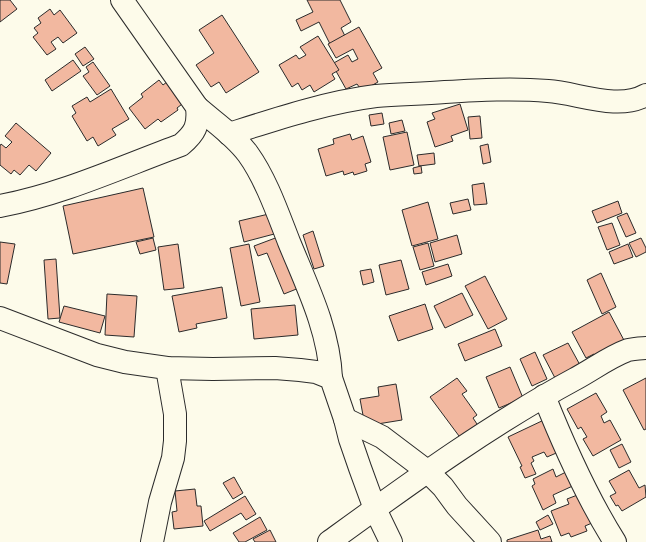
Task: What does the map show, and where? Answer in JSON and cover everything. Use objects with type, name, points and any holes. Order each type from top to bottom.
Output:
[{"type":"street","points":[[122,0],[197,107],[229,134],[249,155],[275,207],[319,317],[330,360],[331,378],[353,447],[375,509],[391,542]]},
{"type":"street","points":[[229,134],[320,108],[376,96],[483,89],[549,91],[604,101],[627,100],[640,98],[646,95]]},
{"type":"street","points":[[0,206],[79,184],[181,145],[191,137],[196,128],[198,120],[197,107]]},
{"type":"street","points":[[0,318],[96,355],[125,362],[167,368],[282,369],[316,372],[331,378]]},
{"type":"street","points":[[329,542],[427,471],[544,396],[589,372],[613,357],[629,350],[646,348]]},
{"type":"street","points":[[152,542],[160,502],[173,458],[175,441],[175,414],[167,368]]},
{"type":"street","points":[[544,396],[578,475],[615,542]]},
{"type":"street","points":[[345,419],[382,437],[427,471],[443,487],[457,506],[490,542]]},
{"type":"building","points":[[0,0],[10,0],[17,9],[0,22]]},
{"type":"building","points":[[307,0],[340,0],[351,22],[341,28],[345,36],[330,44],[319,22],[301,31],[296,20],[313,12]]},
{"type":"building","points":[[50,9],[54,15],[60,10],[77,33],[63,43],[58,37],[51,42],[56,49],[47,55],[33,37],[38,33],[34,28],[41,23],[38,18]]},
{"type":"building","points":[[222,15],[259,72],[226,93],[219,82],[211,87],[196,65],[214,53],[199,30]]},
{"type":"building","points":[[359,27],[382,68],[373,73],[378,82],[362,91],[357,84],[346,89],[332,64],[348,55],[352,62],[358,59],[353,49],[336,58],[328,44]]},
{"type":"building","points":[[318,36],[339,70],[332,74],[335,79],[314,92],[310,85],[302,90],[298,83],[292,87],[279,65],[296,55],[299,59],[306,55],[300,47]]},
{"type":"building","points":[[85,47],[94,59],[83,66],[75,54]]},
{"type":"building","points":[[73,60],[81,71],[52,91],[45,80]]},
{"type":"building","points":[[93,62],[110,86],[97,95],[83,76],[89,72],[86,67]]},
{"type":"building","points":[[172,78],[186,101],[177,108],[178,110],[161,122],[158,119],[145,129],[129,108],[143,97],[141,94],[159,80],[163,85]]},
{"type":"building","points":[[111,89],[129,119],[112,129],[116,135],[98,146],[93,137],[87,141],[72,116],[76,113],[72,106],[87,97],[90,102]]},
{"type":"building","points":[[460,104],[468,130],[451,136],[453,141],[435,147],[427,122],[435,119],[432,113]]},
{"type":"building","points":[[382,113],[384,124],[371,126],[369,115]]},
{"type":"building","points":[[480,116],[482,138],[470,139],[468,117]]},
{"type":"building","points":[[402,120],[405,131],[391,134],[389,123]]},
{"type":"building","points":[[16,123],[51,153],[36,171],[29,165],[20,175],[14,170],[11,174],[0,165],[0,146],[1,144],[6,148],[12,142],[5,136]]},
{"type":"building","points":[[407,132],[414,165],[390,170],[383,137]]},
{"type":"building","points":[[350,134],[352,140],[363,136],[371,162],[365,164],[367,171],[354,175],[353,172],[344,175],[343,171],[326,176],[318,149],[334,144],[333,139]]},
{"type":"building","points":[[488,144],[491,162],[483,164],[480,146]]},
{"type":"building","points":[[434,153],[435,164],[419,166],[417,155]]},
{"type":"building","points":[[421,166],[422,173],[414,174],[413,168]]},
{"type":"building","points":[[484,183],[487,204],[474,205],[472,185]]},
{"type":"building","points":[[143,188],[154,237],[73,254],[63,206]]},
{"type":"building","points":[[468,199],[471,210],[453,214],[450,203]]},
{"type":"building","points":[[618,201],[622,213],[597,223],[592,211]]},
{"type":"building","points":[[428,202],[438,239],[412,246],[402,210]]},
{"type":"building","points":[[273,213],[278,233],[244,242],[239,221]]},
{"type":"building","points":[[627,213],[636,233],[626,237],[617,217]]},
{"type":"building","points":[[612,223],[620,245],[607,250],[598,227]]},
{"type":"building","points":[[313,231],[324,266],[314,269],[303,235]]},
{"type":"building","points":[[457,235],[462,254],[435,262],[430,243]]},
{"type":"building","points":[[278,237],[299,288],[284,294],[267,253],[258,256],[254,246]]},
{"type":"building","points":[[153,238],[156,250],[140,254],[136,242]]},
{"type":"building","points":[[641,238],[646,248],[646,252],[636,257],[629,243]]},
{"type":"building","points":[[0,242],[15,244],[7,284],[0,283]]},
{"type":"building","points":[[428,243],[434,266],[420,270],[413,247]]},
{"type":"building","points":[[178,244],[184,288],[164,290],[158,247]]},
{"type":"building","points":[[249,244],[260,302],[241,306],[230,248]]},
{"type":"building","points":[[628,244],[633,257],[614,264],[609,252]]},
{"type":"building","points":[[56,259],[60,318],[48,319],[44,260]]},
{"type":"building","points":[[401,260],[409,289],[386,295],[379,265]]},
{"type":"building","points":[[448,264],[452,276],[426,285],[422,272]]},
{"type":"building","points":[[371,269],[374,282],[363,285],[360,271]]},
{"type":"building","points":[[601,273],[616,307],[602,314],[587,280]]},
{"type":"building","points":[[485,276],[507,319],[488,329],[465,286]]},
{"type":"building","points":[[222,287],[227,318],[196,324],[197,328],[179,332],[172,296]]},
{"type":"building","points":[[462,293],[473,315],[445,328],[434,306]]},
{"type":"building","points":[[107,294],[137,296],[134,337],[105,335]]},
{"type":"building","points":[[425,304],[433,329],[398,341],[389,316]]},
{"type":"building","points":[[295,305],[298,335],[254,339],[251,309]]},
{"type":"building","points":[[64,306],[105,316],[100,333],[59,322]]},
{"type":"building","points":[[609,312],[626,344],[597,360],[594,354],[586,358],[572,332]]},
{"type":"building","points":[[495,329],[502,346],[465,361],[458,344]]},
{"type":"building","points":[[568,343],[580,365],[555,378],[543,355]]},
{"type":"building","points":[[535,352],[547,379],[532,386],[520,359]]},
{"type":"building","points":[[510,367],[523,398],[499,408],[486,377]]},
{"type":"building","points":[[457,378],[467,391],[462,394],[477,415],[473,418],[479,427],[462,440],[430,397]]},
{"type":"building","points":[[646,378],[646,429],[644,430],[623,390]]},
{"type":"building","points":[[396,384],[402,420],[365,426],[360,399],[379,396],[378,387]]},
{"type":"building","points":[[596,393],[607,412],[601,416],[604,423],[610,420],[621,440],[593,456],[583,439],[587,437],[581,427],[578,429],[567,409]]},
{"type":"building","points":[[546,419],[561,451],[547,457],[544,452],[532,457],[534,461],[531,463],[536,474],[525,478],[520,467],[522,466],[508,437]]},
{"type":"building","points":[[622,444],[631,462],[619,468],[610,450]]},
{"type":"building","points":[[553,469],[556,477],[570,470],[577,484],[553,495],[556,503],[543,510],[532,486],[535,484],[533,479]]},
{"type":"building","points":[[629,470],[639,488],[645,485],[646,497],[622,511],[618,505],[616,506],[610,496],[616,493],[609,481]]},
{"type":"building","points":[[234,477],[243,493],[233,499],[223,483]]},
{"type":"building","points":[[195,489],[197,506],[201,506],[203,526],[174,529],[172,512],[177,511],[175,491]]},
{"type":"building","points":[[580,494],[592,523],[585,526],[587,531],[571,537],[569,533],[561,536],[551,511],[569,504],[567,499]]},
{"type":"building","points":[[245,496],[256,514],[246,520],[241,513],[210,531],[204,521]]},
{"type":"building","points":[[548,515],[553,524],[540,530],[536,522]]},
{"type":"building","points":[[260,517],[267,530],[245,542],[239,542],[233,533]]},
{"type":"building","points":[[270,530],[276,542],[255,542],[253,539]]},
{"type":"building","points":[[538,530],[541,539],[550,536],[552,542],[507,542],[507,540]]}]
